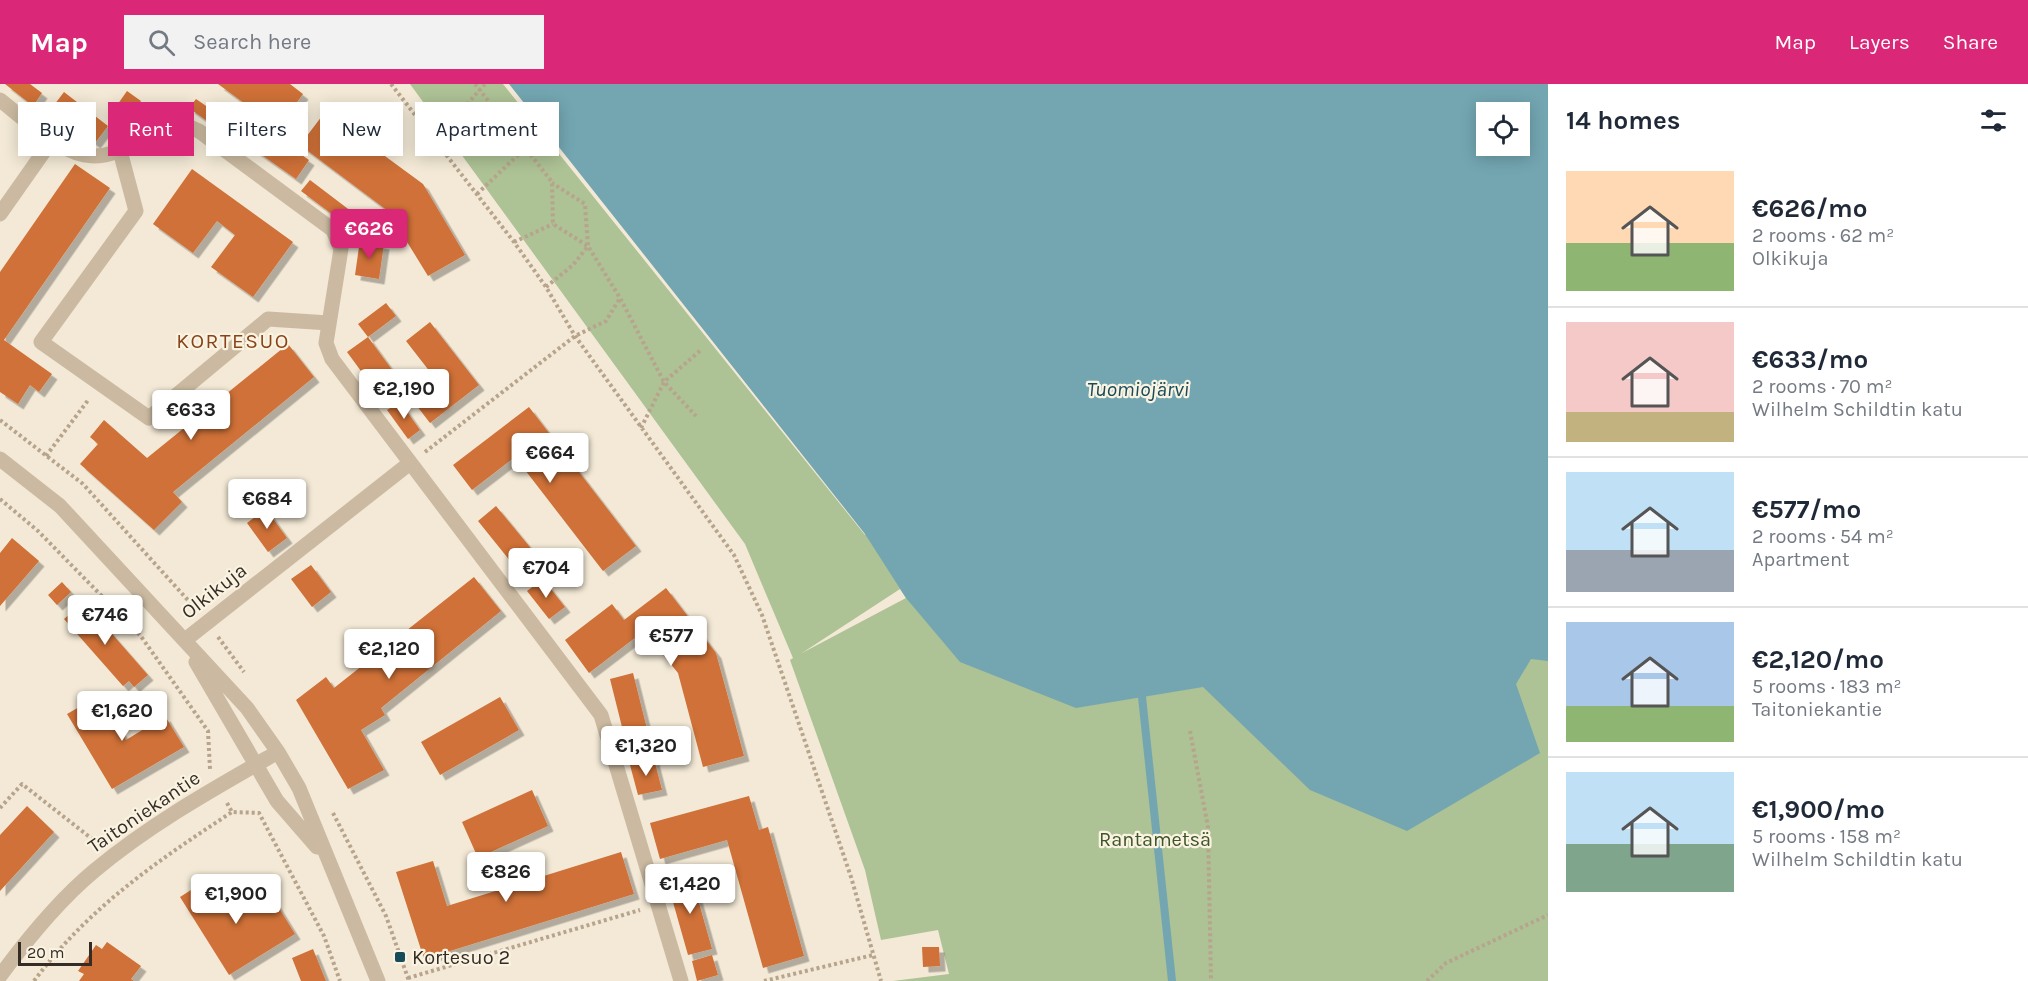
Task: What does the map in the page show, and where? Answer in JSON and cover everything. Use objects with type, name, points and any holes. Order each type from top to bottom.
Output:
[{"type":"street","points":[[0,100],[18,114]]},
{"type":"street","points":[[194,128],[333,230],[341,249],[326,343],[332,359],[601,715],[681,981]]},
{"type":"street","points":[[0,214],[41,156]]},
{"type":"street","points":[[96,156],[111,156]]},
{"type":"street","points":[[121,156],[136,211],[41,342],[148,418],[268,319],[329,323]]},
{"type":"street","points":[[0,459],[60,506],[247,708],[278,752],[299,788],[324,854],[378,981]]},
{"type":"street","name":"Olkikuja","points":[[185,640],[410,463]]},
{"type":"street","points":[[185,640],[228,720],[277,801],[324,854]]},
{"type":"street","name":"Taitoniekantie","points":[[0,976],[24,943],[93,872],[136,838],[278,752]]},
{"type":"path","points":[[391,84],[415,115]]},
{"type":"path","points":[[475,84],[490,102]]},
{"type":"path","points":[[468,102],[485,84]]},
{"type":"path","points":[[447,156],[514,242],[546,287],[575,336],[734,555],[762,615],[851,877],[881,981]]},
{"type":"path","points":[[477,194],[517,156]]},
{"type":"path","points":[[533,156],[552,182],[585,204],[588,246],[573,265],[546,287]]},
{"type":"path","points":[[552,182],[553,224]]},
{"type":"path","points":[[514,242],[553,224]]},
{"type":"path","points":[[553,224],[588,246],[620,298],[664,382],[696,416]]},
{"type":"path","points":[[410,463],[575,336],[606,321],[620,298]]},
{"type":"path","points":[[641,428],[664,382],[702,349]]},
{"type":"path","points":[[46,456],[100,384]]},
{"type":"path","points":[[0,500],[38,531],[141,635],[208,731],[208,766],[232,812]]},
{"type":"path","points":[[1190,731],[1208,827],[1211,981]]},
{"type":"path","points":[[0,808],[22,784],[96,842]]},
{"type":"path","points":[[34,981],[86,919],[148,867],[232,812],[259,813],[324,936],[340,981]]},
{"type":"path","points":[[408,978],[658,905]]},
{"type":"path","points":[[1427,981],[1446,963],[1548,915]]},
{"type":"path","points":[[764,981],[873,955]]},
{"type":"green space","points":[[410,84],[503,84],[517,102],[423,102]]},
{"type":"green space","name":"Rantametsä","points":[[559,154],[865,535],[907,439],[1548,543],[1548,981],[893,981],[949,974],[938,930],[881,940],[865,870],[790,660],[793,658],[745,544],[462,156],[559,156]],"holes":[[[900,589],[906,598],[802,653]]]},
{"type":"water","name":"Tuomiojärvi","points":[[509,84],[1548,84],[1548,661],[1531,659],[1516,684],[1540,753],[1407,831],[1310,790],[1203,687],[1076,708],[960,662],[906,598],[865,534],[559,147],[559,102],[523,102]]},
{"type":"building","points":[[5,84],[30,84],[42,93],[36,102],[28,102]]},
{"type":"building","points":[[218,84],[290,84],[303,94],[297,102],[243,102]]},
{"type":"building","points":[[127,91],[141,101],[140,102],[119,102]]},
{"type":"building","points":[[64,92],[77,102],[56,102]]},
{"type":"building","points":[[196,99],[206,106],[206,120],[194,112],[194,102]]},
{"type":"building","points":[[96,117],[108,126],[96,142]]},
{"type":"building","points":[[320,119],[320,156],[385,156],[423,184],[465,255],[428,276],[388,211],[308,151],[308,134]]},
{"type":"building","points":[[263,156],[303,156],[309,160],[296,179]]},
{"type":"building","points":[[75,164],[110,188],[4,340],[52,374],[39,392],[30,385],[18,404],[0,392],[0,272]]},
{"type":"building","points":[[192,169],[293,242],[253,297],[211,267],[235,235],[217,221],[193,253],[153,224]]},
{"type":"building","points":[[310,180],[364,221],[356,232],[301,191]]},
{"type":"building","points":[[360,240],[384,244],[379,279],[355,275]]},
{"type":"building","points":[[386,303],[396,316],[368,337],[358,324]]},
{"type":"building","points":[[430,322],[479,385],[430,423],[410,397],[434,377],[406,341]]},
{"type":"building","points":[[368,337],[401,382],[380,397],[347,352]]},
{"type":"building","points":[[288,344],[314,377],[173,492],[182,502],[154,530],[80,464],[98,444],[90,437],[104,420],[147,458]]},
{"type":"building","points":[[400,402],[420,430],[408,439],[387,410]]},
{"type":"building","points":[[529,407],[636,546],[603,571],[515,457],[472,490],[453,465]]},
{"type":"building","points":[[496,506],[543,563],[524,578],[478,521]]},
{"type":"building","points":[[266,509],[287,538],[268,552],[247,523]]},
{"type":"building","points":[[12,538],[39,561],[0,606],[0,553]]},
{"type":"building","points":[[311,565],[331,592],[312,607],[291,579]]},
{"type":"building","points":[[474,577],[501,611],[381,708],[385,715],[361,730],[384,770],[348,789],[296,700],[326,677],[334,688]]},
{"type":"building","points":[[543,579],[565,607],[549,619],[527,591]]},
{"type":"building","points":[[62,582],[71,592],[57,605],[48,595]]},
{"type":"building","points":[[666,588],[716,653],[744,756],[703,767],[678,673],[644,631],[589,673],[565,640],[612,604],[624,620]]},
{"type":"building","points":[[84,602],[148,675],[134,687],[129,681],[123,686],[64,619]]},
{"type":"building","points":[[633,673],[650,741],[627,747],[610,679]]},
{"type":"building","points":[[100,695],[126,740],[165,716],[184,747],[112,789],[67,714]]},
{"type":"building","points":[[500,697],[519,730],[440,775],[421,742]]},
{"type":"building","points":[[654,759],[662,790],[638,795],[630,765]]},
{"type":"building","points":[[532,790],[548,826],[478,858],[462,822]]},
{"type":"building","points":[[749,796],[759,830],[768,827],[804,956],[763,968],[727,840],[660,859],[650,823]]},
{"type":"building","points":[[27,806],[54,832],[0,891],[0,835]]},
{"type":"building","points":[[621,852],[634,894],[424,959],[396,872],[433,861],[447,906]]},
{"type":"building","points":[[691,875],[712,949],[688,955],[667,881]]},
{"type":"building","points":[[213,876],[236,913],[269,892],[295,934],[229,975],[180,897]]},
{"type":"building","points":[[107,942],[141,966],[131,979],[134,981],[79,981],[84,974],[78,971],[96,945],[102,949]]},
{"type":"building","points":[[922,947],[939,947],[940,966],[923,967]]},
{"type":"building","points":[[313,949],[326,981],[301,981],[292,958]]},
{"type":"building","points":[[712,955],[718,975],[697,981],[692,961]]},
{"type":"waterway","points":[[1142,697],[1172,981]]},
{"type":"place","name":"Kortesuo 2","points":[[400,957]]},
{"type":"district","name":"KORTESUO","points":[[233,341]]}]
